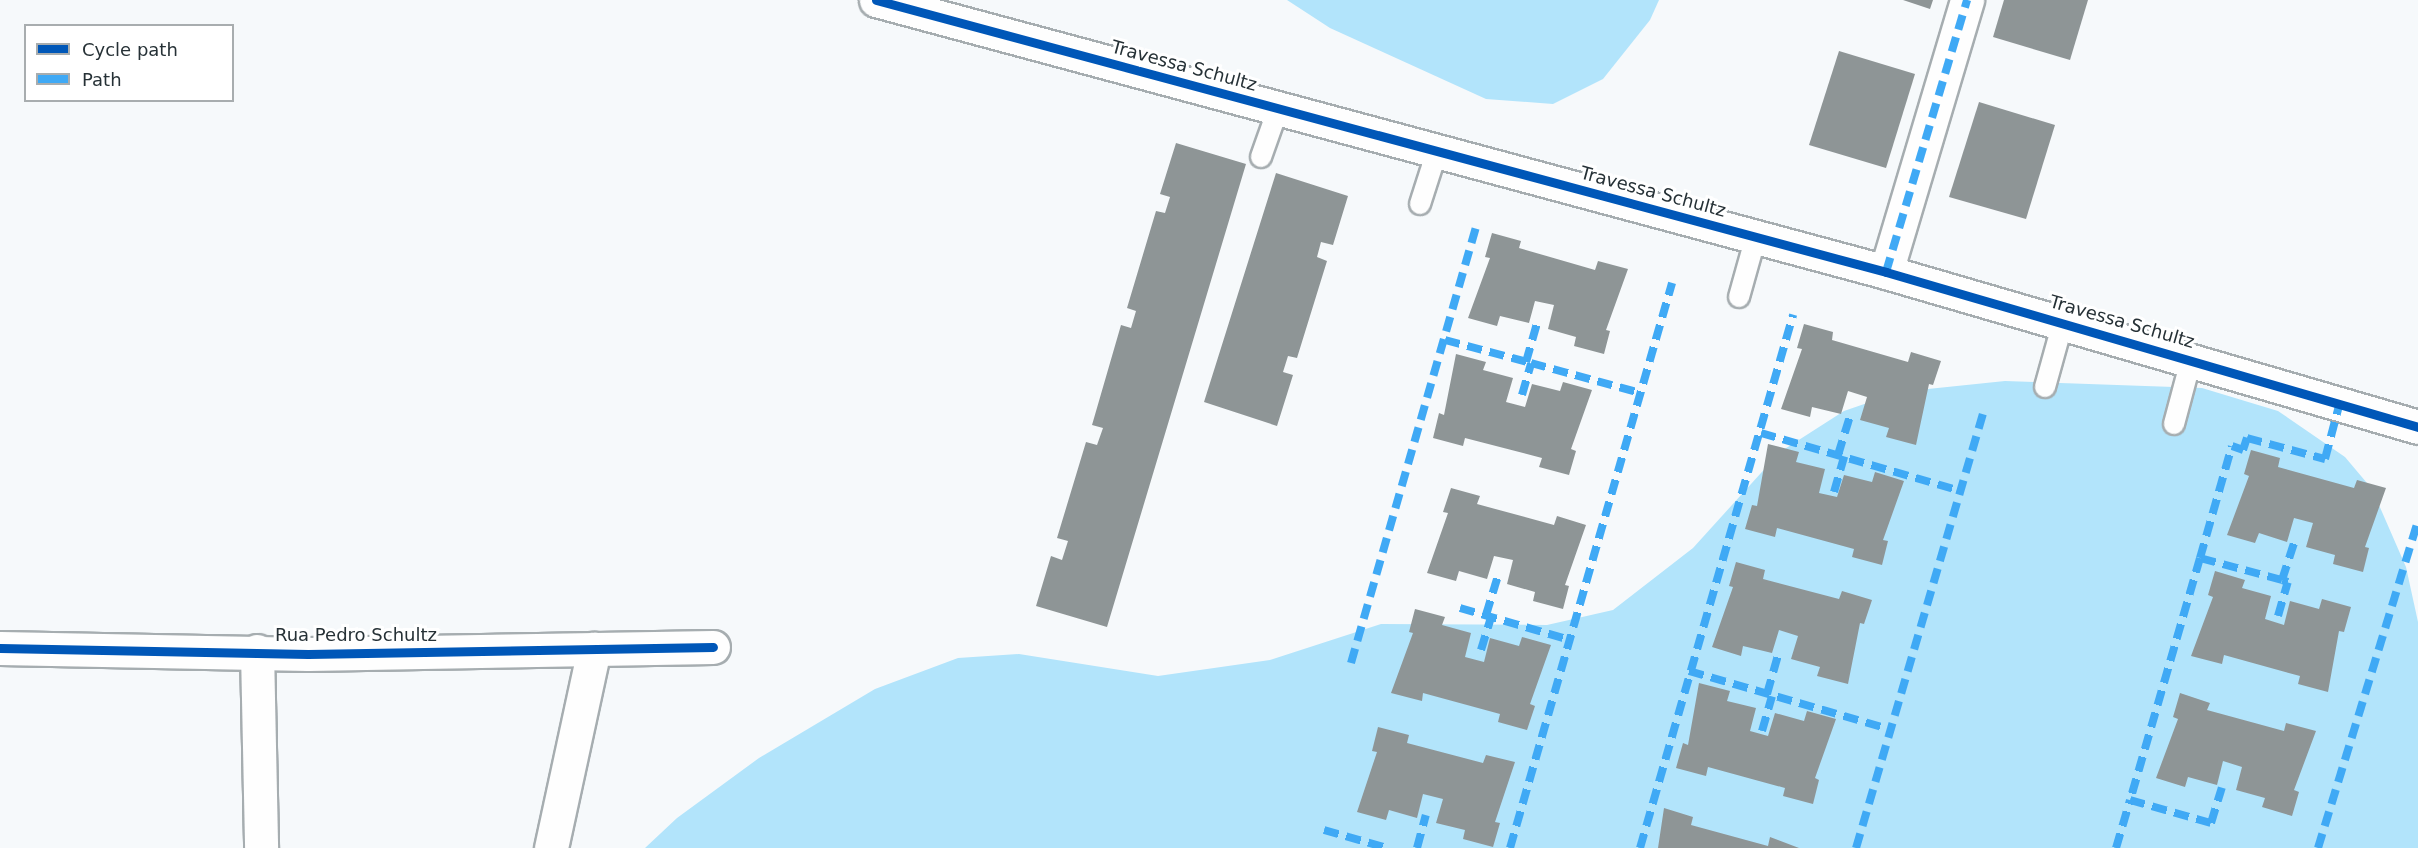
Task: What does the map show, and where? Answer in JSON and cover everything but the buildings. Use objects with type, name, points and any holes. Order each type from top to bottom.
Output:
[{"type":"street","name":"Travessa Schultz","points":[[876,0],[930,7],[1278,109],[1886,272],[2418,427]]},
{"type":"street","points":[[1886,272],[1967,0]]},
{"type":"street","name":"Rua Pedro Schultz","points":[[0,648],[257,651],[713,647]]},
{"type":"street","points":[[551,848],[594,649]]},
{"type":"street","points":[[257,651],[261,848]]},
{"type":"lane","points":[[1261,157],[1278,109]]},
{"type":"lane","points":[[1420,204],[1437,151]]},
{"type":"lane","points":[[1739,297],[1756,236]]},
{"type":"lane","points":[[2046,387],[2063,322]]},
{"type":"lane","points":[[2174,424],[2191,360]]},
{"type":"shaded area","points":[[1287,0],[1659,0],[1650,20],[1603,79],[1553,104],[1486,99],[1330,28]]},
{"type":"shaded area","points":[[2005,381],[2202,388],[2278,411],[2345,457],[2372,489],[2406,567],[2418,622],[2418,848],[645,848],[677,818],[759,758],[875,689],[958,658],[1019,654],[1158,676],[1270,660],[1381,624],[1547,625],[1613,610],[1693,548],[1780,452],[1844,411],[1899,392]]},
{"type":"marked path","points":[[1886,272],[1967,0]]},
{"type":"marked path","points":[[1351,663],[1477,225]]},
{"type":"marked path","points":[[1510,848],[1672,283]]},
{"type":"marked path","points":[[1640,848],[1793,315]]},
{"type":"marked path","points":[[1526,362],[1537,323]]},
{"type":"marked path","points":[[1445,340],[1531,363]]},
{"type":"marked path","points":[[1522,395],[1531,363],[1641,393]]},
{"type":"marked path","points":[[2282,580],[2200,558],[2232,446],[2243,450],[2247,438],[2325,459],[2340,402]]},
{"type":"marked path","points":[[1856,848],[1985,406]]},
{"type":"marked path","points":[[1838,455],[1850,416]]},
{"type":"marked path","points":[[1761,433],[1961,491]]},
{"type":"marked path","points":[[1834,492],[1844,456]]},
{"type":"marked path","points":[[2318,848],[2418,521]]},
{"type":"marked path","points":[[2278,616],[2288,582],[2282,580],[2294,542]]},
{"type":"marked path","points":[[2200,558],[2130,800],[2211,823],[2222,788]]},
{"type":"marked path","points":[[1486,615],[1497,578]]},
{"type":"marked path","points":[[1460,608],[1570,640]]},
{"type":"marked path","points":[[1481,650],[1491,617]]},
{"type":"marked path","points":[[1767,694],[1778,655]]},
{"type":"marked path","points":[[1689,671],[1889,729]]},
{"type":"marked path","points":[[1762,731],[1772,696]]},
{"type":"marked path","points":[[2116,848],[2130,800]]},
{"type":"marked path","points":[[1417,848],[1426,815]]},
{"type":"marked path","points":[[1324,830],[1387,848]]},
{"type":"cycle path","points":[[876,0],[1886,272],[2418,427]]},
{"type":"cycle path","points":[[0,648],[308,654],[713,647]]}]
